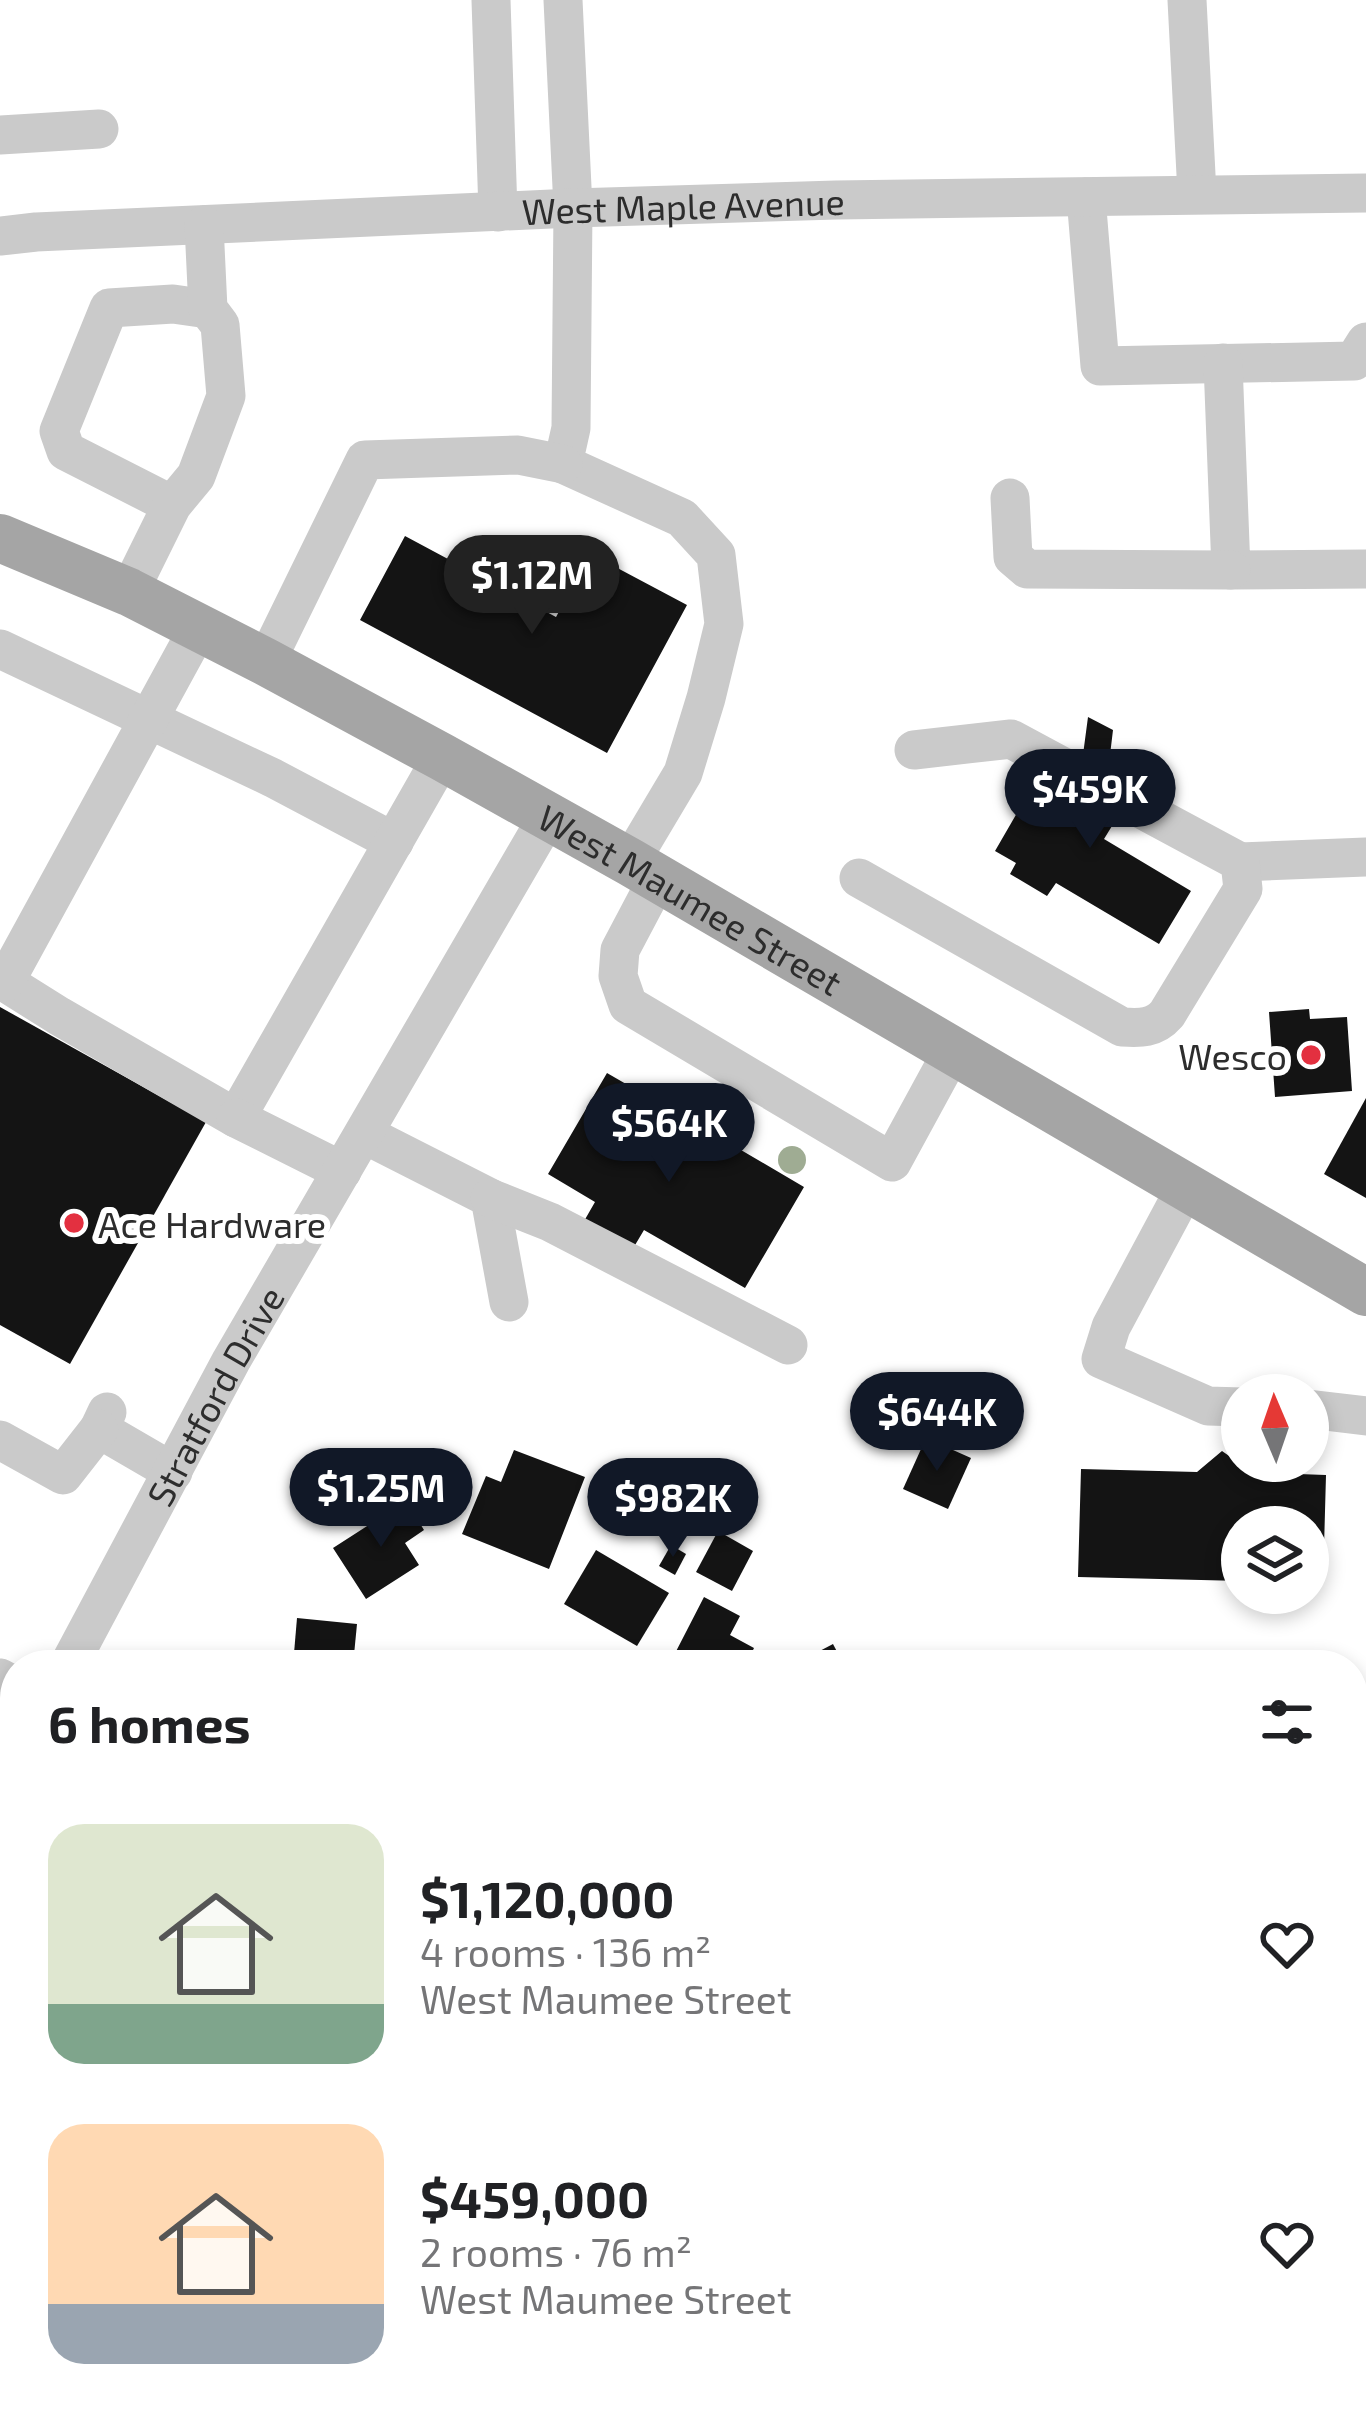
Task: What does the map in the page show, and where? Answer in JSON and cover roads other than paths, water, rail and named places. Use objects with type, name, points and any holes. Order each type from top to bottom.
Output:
[{"type":"main road","name":"West Maumee Street","points":[[0,538],[129,592],[442,757],[1366,1292]]},
{"type":"street","points":[[490,0],[498,212]]},
{"type":"street","points":[[563,0],[573,208],[572,428],[563,464]]},
{"type":"street","points":[[1187,0],[1197,194]]},
{"type":"street","points":[[0,135],[99,129]]},
{"type":"street","name":"West Maple Avenue","points":[[0,236],[573,208],[1366,193]]},
{"type":"street","points":[[1086,197],[1100,366],[1223,363],[1360,351]]},
{"type":"street","points":[[129,592],[172,505],[196,476],[226,396],[220,326],[208,309],[204,225]]},
{"type":"street","points":[[172,505],[66,451],[58,430],[110,308],[173,304],[208,309]]},
{"type":"street","points":[[1223,363],[1231,570]]},
{"type":"street","points":[[266,662],[365,460],[518,455],[563,464],[682,518],[716,555],[724,624],[683,773],[644,870],[620,950],[618,976],[628,1005],[892,1162],[953,1050]]},
{"type":"street","points":[[1010,498],[1013,557],[1027,569],[1366,569]]},
{"type":"street","points":[[199,627],[2,980],[236,1118],[342,1171]]},
{"type":"street","points":[[0,650],[273,778],[394,842]]},
{"type":"street","points":[[914,750],[1011,739],[1240,862],[1366,857]]},
{"type":"street","points":[[236,1118],[442,757]]},
{"type":"street","name":"Stratford Drive","points":[[77,1650],[231,1361],[547,818]]},
{"type":"street","points":[[859,878],[1122,1027],[1143,1028],[1159,1023],[1167,1014],[1244,889],[1240,862]]},
{"type":"street","points":[[364,1133],[490,1198],[550,1222],[788,1346]]},
{"type":"street","points":[[1186,1187],[1111,1327],[1101,1358],[1208,1406],[1221,1406]]},
{"type":"street","points":[[490,1198],[509,1302]]},
{"type":"street","points":[[1329,1412],[1366,1416]]},
{"type":"street","points":[[0,1440],[63,1475],[103,1421],[173,1472]]},
{"type":"place","name":"Wesco","points":[[1311,1055]]},
{"type":"place","name":"Ace Hardware","points":[[74,1223]]}]
